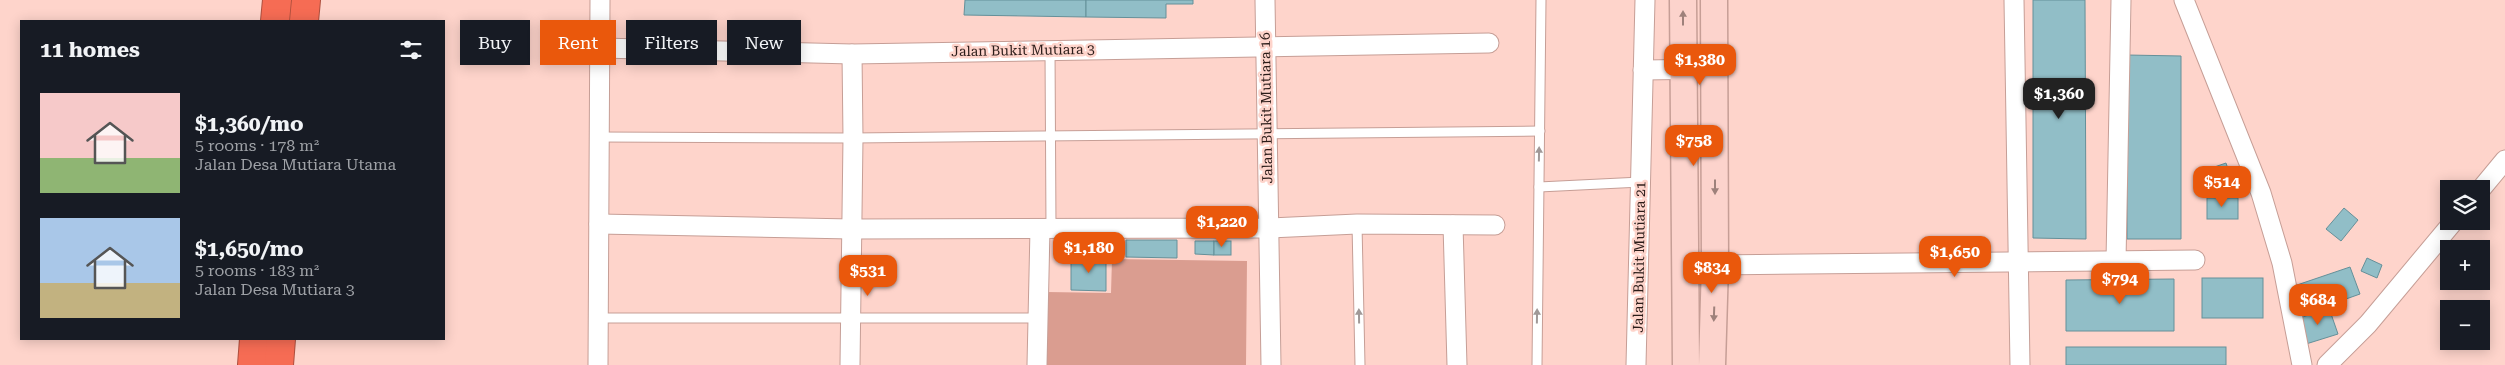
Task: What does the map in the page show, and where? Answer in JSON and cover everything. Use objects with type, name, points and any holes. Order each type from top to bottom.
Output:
[{"type":"highway","points":[[275,20],[277,0]]},
{"type":"highway","points":[[304,20],[306,0]]},
{"type":"highway","points":[[252,365],[254,340]]},
{"type":"highway","points":[[279,365],[281,340]]},
{"type":"street","points":[[600,0],[600,20]]},
{"type":"street","name":"Jalan Bukit Mutiara 16","points":[[1265,0],[1271,365]]},
{"type":"street","name":"Jalan Bukit Mutiara 21","points":[[1636,365],[1645,0]]},
{"type":"street","points":[[1683,0],[1686,365]]},
{"type":"street","points":[[1712,365],[1715,265],[1714,0]]},
{"type":"street","points":[[2014,0],[2020,365]]},
{"type":"street","points":[[2116,261],[2121,0]]},
{"type":"street","points":[[2184,0],[2261,193],[2282,264],[2302,365]]},
{"type":"street","name":"Jalan Bukit Mutiara 3","points":[[616,48],[852,54],[1490,43]]},
{"type":"street","points":[[850,365],[853,138],[852,54]]},
{"type":"street","points":[[598,365],[601,65]]},
{"type":"street","points":[[1643,70],[1714,69]]},
{"type":"street","points":[[2488,180],[2505,160]]},
{"type":"street","points":[[599,224],[852,229],[1268,228],[1357,224],[1495,225]]},
{"type":"street","points":[[1453,225],[1457,365]]},
{"type":"street","points":[[1036,365],[1045,229]]},
{"type":"street","points":[[2327,365],[2368,324],[2446,230]]},
{"type":"street","points":[[1684,240],[1702,261],[1715,265],[2019,260],[2195,260]]},
{"type":"street","points":[[1685,303],[1691,287],[1701,274],[1715,265]]},
{"type":"lane","points":[[1537,365],[1541,0]]},
{"type":"lane","points":[[1045,229],[1051,136],[1050,50]]},
{"type":"lane","points":[[599,137],[853,138],[1540,131]]},
{"type":"lane","points":[[1539,187],[1641,182]]},
{"type":"lane","points":[[1357,224],[1360,365]]},
{"type":"lane","points":[[599,318],[1038,318]]},
{"type":"shaded area","points":[[1112,259],[1247,261],[1246,365],[1047,365],[1047,292],[1111,293]]},
{"type":"building","points":[[965,0],[1086,0],[1086,17],[964,15]]},
{"type":"building","points":[[1086,0],[1193,0],[1193,4],[1166,4],[1166,18],[1086,17]]},
{"type":"building","points":[[2033,0],[2085,0],[2086,239],[2033,238]]},
{"type":"building","points":[[2127,55],[2181,56],[2181,239],[2127,239]]},
{"type":"building","points":[[2226,163],[2230,175],[2207,182],[2203,171]]},
{"type":"building","points":[[2207,198],[2238,198],[2238,219],[2207,219]]},
{"type":"building","points":[[2344,208],[2358,220],[2341,241],[2326,229]]},
{"type":"building","points":[[1126,240],[1177,240],[1177,258],[1126,257]]},
{"type":"building","points":[[1195,241],[1214,241],[1214,255],[1195,254]]},
{"type":"building","points":[[1214,241],[1231,241],[1231,255],[1214,255]]},
{"type":"building","points":[[1071,257],[1106,257],[1106,291],[1071,290]]},
{"type":"building","points":[[2367,258],[2382,265],[2377,278],[2361,271]]},
{"type":"building","points":[[2350,267],[2360,294],[2304,314],[2294,286]]},
{"type":"building","points":[[2202,278],[2263,278],[2263,318],[2202,318]]},
{"type":"building","points":[[2174,279],[2174,331],[2066,331],[2066,280]]},
{"type":"building","points":[[2329,308],[2338,334],[2306,344],[2297,319]]},
{"type":"building","points":[[2066,347],[2226,347],[2226,365],[2066,365]]}]
